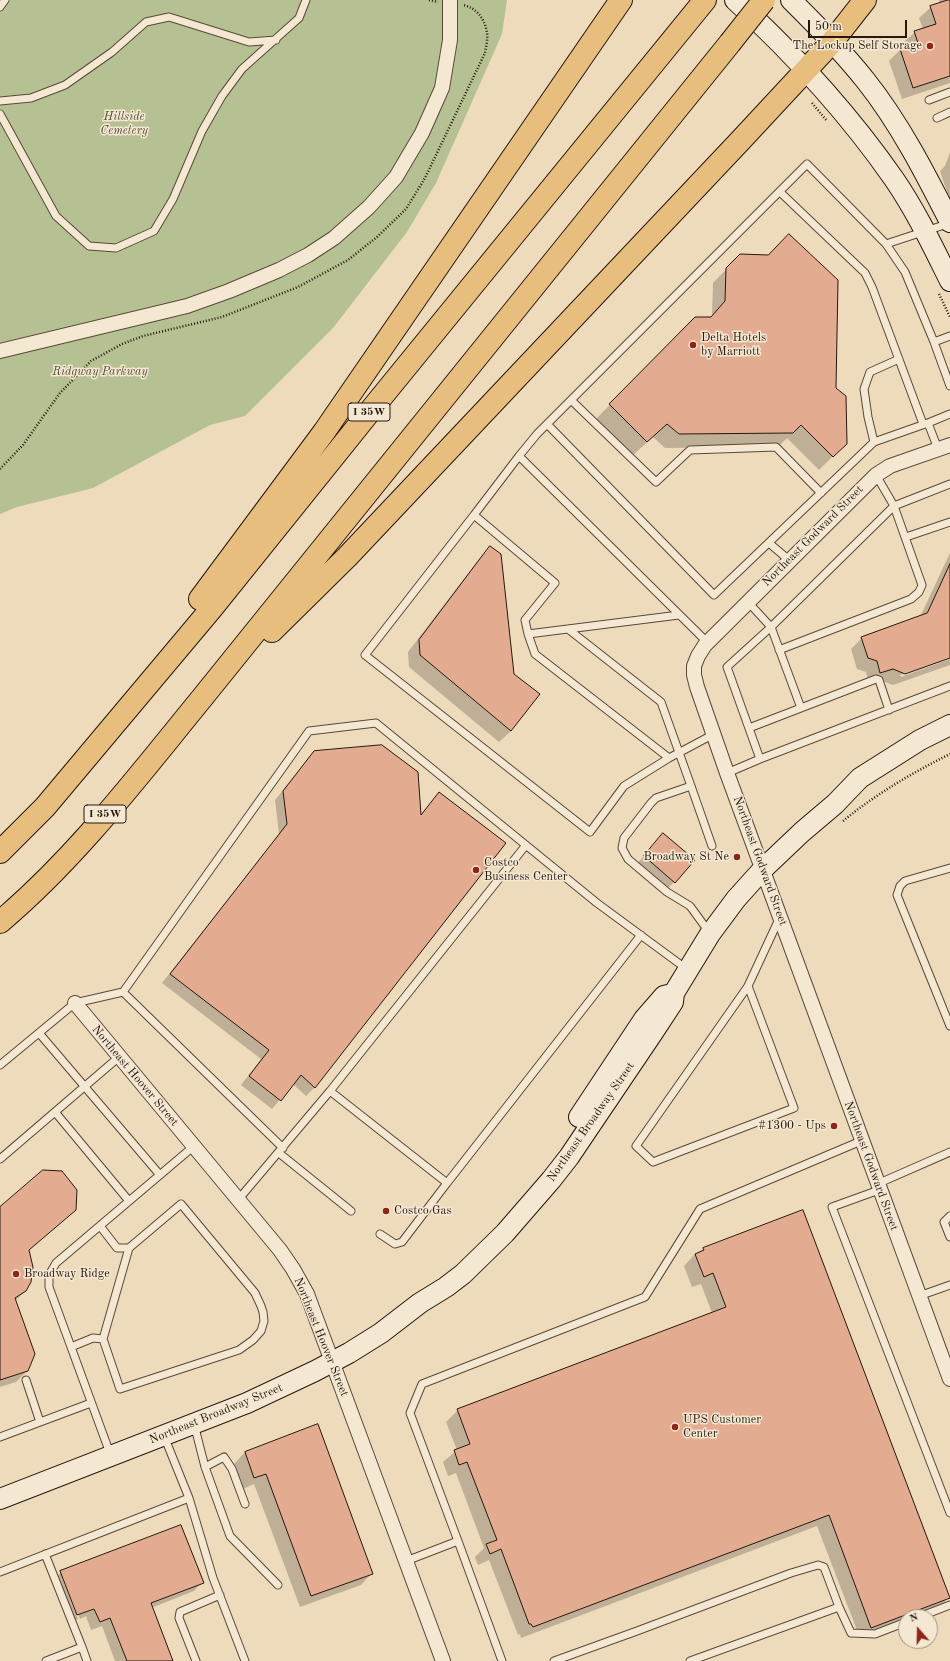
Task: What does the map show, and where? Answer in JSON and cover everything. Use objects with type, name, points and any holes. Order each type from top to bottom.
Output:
[{"type":"highway","points":[[45,807],[324,432],[621,0]]},
{"type":"highway","name":"I 35W","points":[[0,922],[74,850],[202,698],[764,0]]},
{"type":"highway","points":[[202,698],[347,558],[832,42],[865,0]]},
{"type":"highway","name":"I 35W","points":[[0,852],[45,807],[212,608],[390,386],[699,8]]},
{"type":"main road","points":[[735,0],[764,26],[828,93],[856,127],[895,181],[925,232],[944,286]]},
{"type":"main road","points":[[791,0],[832,42],[866,81],[895,122],[921,166],[950,223]]},
{"type":"main road","name":"Northeast Broadway Street","points":[[839,812],[860,778],[920,740],[950,725]]},
{"type":"main road","name":"Northeast Broadway Street","points":[[0,1499],[254,1400],[349,1353],[381,1333],[420,1303],[446,1287],[469,1268],[505,1233],[569,1158],[673,1002],[674,993],[710,934],[736,899],[763,868],[802,832],[839,812],[861,792],[897,768],[950,740]]},
{"type":"street","points":[[0,351],[187,306],[229,291],[279,270],[334,238],[369,207],[396,177],[422,133],[442,88],[450,40],[450,0]]},
{"type":"street","name":"Northeast Godward Street","points":[[944,447],[890,466],[876,474],[707,642],[694,666],[694,675],[727,773],[950,1380]]},
{"type":"street","name":"Northeast Hoover Street","points":[[75,1003],[280,1250],[300,1280],[307,1294],[443,1661]]},
{"type":"lane","points":[[0,7],[5,0]]},
{"type":"lane","points":[[0,114],[56,216],[89,246],[116,248],[154,231],[173,199],[202,131],[222,96],[242,69],[299,18],[306,0]]},
{"type":"lane","points":[[0,102],[31,98],[65,86],[112,52],[146,22],[169,17],[249,42],[276,40]]},
{"type":"lane","points":[[929,100],[950,92]]},
{"type":"lane","points":[[937,118],[950,112]]},
{"type":"lane","points":[[714,734],[670,758],[624,786],[590,832],[365,655],[519,456],[547,424],[807,164],[886,244],[905,272],[934,342],[950,386]]},
{"type":"lane","points":[[780,192],[864,273],[872,287],[925,424],[944,447]]},
{"type":"lane","points":[[886,244],[950,223]]},
{"type":"lane","points":[[934,342],[950,336]]},
{"type":"lane","points":[[874,442],[868,417],[864,389],[870,372],[899,359]]},
{"type":"lane","points":[[571,400],[656,482],[690,450],[776,447],[821,493]]},
{"type":"lane","points":[[547,424],[714,595],[874,442],[950,414]]},
{"type":"lane","points":[[519,456],[707,642]]},
{"type":"lane","points":[[779,650],[911,599],[919,592],[922,585],[906,537],[894,506],[876,474]]},
{"type":"lane","points":[[760,759],[727,667],[771,627],[894,506],[950,484]]},
{"type":"lane","points":[[474,515],[555,583],[525,620],[535,654],[670,758]]},
{"type":"lane","points":[[906,537],[950,522]]},
{"type":"lane","points":[[769,543],[789,560]]},
{"type":"lane","points":[[748,602],[771,627],[801,708]]},
{"type":"lane","points":[[528,634],[679,615]]},
{"type":"lane","points":[[568,629],[661,702],[712,846]]},
{"type":"lane","points":[[749,728],[876,679],[879,680],[889,710]]},
{"type":"lane","points":[[727,773],[950,686]]},
{"type":"lane","points":[[0,1065],[75,1003],[123,992],[309,731],[376,723],[597,903],[688,970]]},
{"type":"lane","points":[[691,786],[660,797],[651,803],[624,838],[622,848],[628,859],[667,892],[690,906],[710,934]]},
{"type":"lane","points":[[238,1200],[330,1092],[526,845]]},
{"type":"lane","points":[[950,868],[905,881],[900,886],[897,895],[950,1026]]},
{"type":"lane","points":[[748,986],[794,1108],[653,1162],[636,1146],[748,986],[780,917]]},
{"type":"lane","points":[[380,1234],[395,1244],[402,1242],[641,935]]},
{"type":"lane","points":[[123,992],[281,1151],[351,1211]]},
{"type":"lane","points":[[39,1033],[160,1175]]},
{"type":"lane","points":[[0,1159],[119,1056]]},
{"type":"lane","points":[[330,1092],[447,1183]]},
{"type":"lane","points":[[55,1112],[129,1201]]},
{"type":"lane","points":[[502,1661],[410,1412],[422,1384],[645,1297],[700,1209],[861,1141]]},
{"type":"lane","points":[[111,1456],[50,1287],[49,1275],[56,1263],[194,1146]]},
{"type":"lane","points":[[950,1152],[878,1187],[832,1207],[950,1513]]},
{"type":"lane","points":[[181,1204],[255,1293],[264,1312],[264,1321],[261,1331],[253,1340],[239,1350],[120,1389],[103,1339],[129,1248],[181,1204]]},
{"type":"lane","points":[[950,1216],[944,1222],[950,1237]]},
{"type":"lane","points":[[100,1226],[117,1248],[129,1248]]},
{"type":"lane","points":[[919,1296],[950,1285]]},
{"type":"lane","points":[[71,1347],[93,1338],[103,1339]]},
{"type":"lane","points":[[26,1380],[40,1422]]},
{"type":"lane","points":[[0,1437],[91,1403]]},
{"type":"lane","points":[[194,1424],[205,1467],[230,1536],[278,1584]]},
{"type":"lane","points":[[164,1436],[189,1498],[220,1596],[245,1661]]},
{"type":"lane","points":[[205,1467],[224,1457],[232,1469],[244,1504]]},
{"type":"lane","points":[[0,1572],[189,1498]]},
{"type":"lane","points":[[406,1561],[458,1542]]},
{"type":"lane","points":[[45,1554],[87,1661]]},
{"type":"lane","points":[[554,1661],[792,1573],[818,1565],[824,1567],[839,1607],[851,1633],[874,1634],[898,1625]]},
{"type":"lane","points":[[196,1661],[179,1618],[180,1612],[220,1596]]},
{"type":"lane","points":[[938,1610],[950,1605]]},
{"type":"lane","points":[[690,1661],[839,1607]]},
{"type":"lane","points":[[46,1661],[82,1647]]},
{"type":"path","points":[[812,102],[829,124]]},
{"type":"path","points":[[944,286],[950,317]]},
{"type":"path","points":[[839,812],[867,801],[918,770],[950,754]]},
{"type":"green space","points":[[0,0],[507,0],[502,34],[436,183],[407,232],[333,328],[245,416],[210,425],[93,488],[17,507],[0,514]]},
{"type":"building","name":"The Lockup Self Storage","points":[[950,0],[950,76],[913,88],[900,49],[918,43],[914,31],[936,24],[930,6]]},
{"type":"building","name":"Delta Hotels by Marriott","points":[[789,234],[838,280],[836,388],[846,396],[847,444],[833,457],[801,425],[793,433],[679,434],[667,424],[647,442],[609,404],[695,317],[711,317],[725,301],[726,268],[740,254],[768,255]]},
{"type":"building","points":[[490,546],[501,554],[514,674],[540,694],[511,731],[420,655],[419,640]]},
{"type":"building","points":[[950,564],[950,658],[905,674],[893,669],[880,673],[877,661],[868,658],[861,637],[927,613]]},
{"type":"building","points":[[382,745],[418,772],[421,815],[439,792],[506,843],[315,1088],[301,1075],[281,1101],[249,1076],[269,1050],[170,974],[287,824],[283,791],[314,751]]},
{"type":"building","points":[[663,833],[695,860],[675,883],[644,856]]},
{"type":"building","name":"Broadway Ridge","points":[[43,1170],[62,1171],[77,1190],[76,1210],[29,1250],[33,1267],[31,1282],[26,1291],[15,1298],[35,1354],[28,1371],[0,1380],[0,1207]]},
{"type":"building","name":"UPS Customer Center","points":[[803,1210],[950,1598],[921,1609],[898,1609],[898,1618],[871,1628],[829,1515],[533,1627],[529,1624],[501,1549],[490,1554],[486,1544],[497,1540],[467,1462],[459,1465],[454,1450],[470,1444],[457,1409],[726,1307],[713,1273],[704,1277],[695,1254],[704,1250],[703,1248]]},
{"type":"building","points":[[318,1424],[373,1574],[311,1596],[266,1474],[254,1478],[245,1452]]},
{"type":"building","points":[[181,1525],[204,1583],[151,1603],[173,1661],[127,1661],[110,1618],[100,1622],[94,1609],[77,1615],[60,1571]]},
{"type":"place","name":"The Lockup Self Storage","points":[[930,46]]},
{"type":"place","name":"Delta Hotels by Marriott","points":[[693,345]]},
{"type":"place","name":"Broadway St Ne","points":[[737,857]]},
{"type":"place","name":"Costco Business Center","points":[[476,870]]},
{"type":"place","name":"#1300 - Ups","points":[[834,1126]]},
{"type":"place","name":"Costco Gas","points":[[386,1211]]},
{"type":"place","name":"Broadway Ridge","points":[[16,1274]]},
{"type":"place","name":"UPS Customer Center","points":[[675,1427]]},
{"type":"park label","name":"Hillside Cemetery","points":[[124,124]]},
{"type":"park label","name":"Ridgway Parkway","points":[[100,372]]}]
